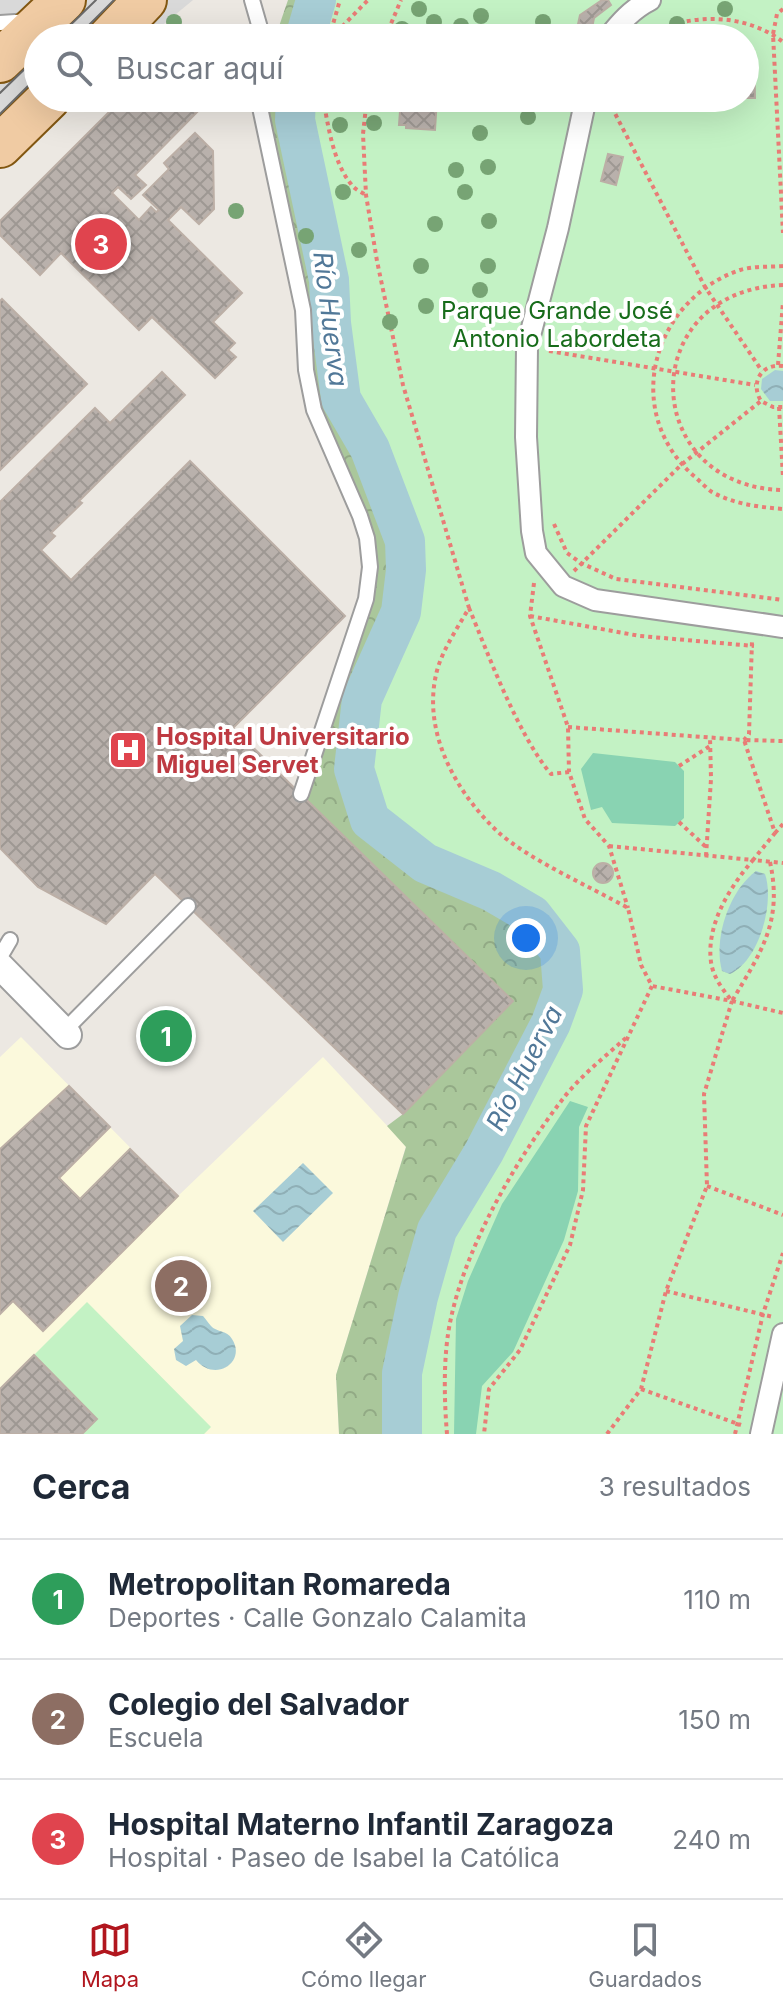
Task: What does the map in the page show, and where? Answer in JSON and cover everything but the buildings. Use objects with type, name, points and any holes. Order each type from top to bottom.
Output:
[{"type":"main road","points":[[122,24],[145,0]]},
{"type":"main road","points":[[38,24],[53,10]]},
{"type":"main road","points":[[0,61],[24,38]]},
{"type":"main road","points":[[0,146],[35,112]]},
{"type":"street","points":[[619,24],[650,0]]},
{"type":"street","points":[[583,112],[558,228],[527,347],[526,437],[536,553],[563,586],[595,600],[783,627]]},
{"type":"street","points":[[0,966],[66,1033]]},
{"type":"street","points":[[762,1430],[783,1334]]},
{"type":"lane","points":[[252,0],[259,24]]},
{"type":"lane","points":[[0,23],[53,10]]},
{"type":"lane","points":[[261,112],[303,310],[306,370],[314,410],[360,516],[367,538],[370,567],[366,599],[301,794]]},
{"type":"lane","points":[[66,1033],[188,906]]},
{"type":"lane","points":[[0,957],[10,940]]},
{"type":"path","points":[[334,24],[340,0]]},
{"type":"path","points":[[344,24],[368,0]]},
{"type":"path","points":[[391,24],[401,0]]},
{"type":"path","points":[[783,9],[777,14],[773,34],[783,233]]},
{"type":"path","points":[[670,24],[715,19],[753,24]]},
{"type":"path","points":[[759,27],[783,42]]},
{"type":"path","points":[[326,112],[342,168],[351,186],[366,195]]},
{"type":"path","points":[[365,112],[363,134],[366,195],[377,261],[403,385],[469,608],[515,712],[543,764],[551,774],[569,772]]},
{"type":"path","points":[[616,112],[705,287],[762,371]]},
{"type":"path","points":[[783,266],[742,269],[705,287],[680,310],[663,338],[654,370],[654,404],[663,436],[681,465],[711,492],[748,506],[783,509]]},
{"type":"path","points":[[783,285],[760,286],[737,292],[716,304],[696,323],[681,346],[674,373],[677,415],[696,452],[710,466],[744,486],[783,490]]},
{"type":"path","points":[[783,302],[781,366],[762,371],[755,385],[761,401],[781,407],[783,477]]},
{"type":"path","points":[[527,347],[550,348],[654,370],[755,385]]},
{"type":"path","points":[[548,360],[550,348]]},
{"type":"path","points":[[563,586],[581,563],[681,465],[761,401]]},
{"type":"path","points":[[553,521],[567,553],[616,579],[783,600]]},
{"type":"path","points":[[536,553],[530,616],[568,727],[569,772],[585,819],[609,846],[641,965],[652,986]]},
{"type":"path","points":[[469,608],[445,650],[434,687],[433,716],[438,745],[458,781],[498,832],[522,849],[628,908]]},
{"type":"path","points":[[530,616],[640,636],[767,648]]},
{"type":"path","points":[[744,740],[749,734],[752,646]]},
{"type":"path","points":[[568,727],[783,741]]},
{"type":"path","points":[[706,856],[711,779],[710,737]]},
{"type":"path","points":[[744,740],[775,833]]},
{"type":"path","points":[[679,766],[710,746]]},
{"type":"path","points":[[679,822],[706,847]]},
{"type":"path","points":[[732,1001],[720,985],[711,964],[712,939],[732,884],[783,824]]},
{"type":"path","points":[[609,846],[783,863]]},
{"type":"path","points":[[607,1434],[641,1389],[666,1291],[707,1186],[704,1094],[732,1001],[770,930],[775,887],[770,862]]},
{"type":"path","points":[[652,986],[783,1013]]},
{"type":"path","points":[[484,1434],[489,1389],[520,1350],[570,1245],[583,1190],[586,1126],[652,986]]},
{"type":"path","points":[[447,1434],[445,1394],[450,1320],[482,1231],[498,1197],[563,1098],[629,1034]]},
{"type":"path","points":[[707,1186],[783,1215]]},
{"type":"path","points":[[666,1291],[783,1320]]},
{"type":"path","points":[[641,1389],[738,1425],[762,1430]]},
{"type":"shaded area","points":[[0,0],[193,0],[164,24],[24,24],[24,112],[57,112],[0,159]]},
{"type":"shaded area","points":[[21,1037],[178,1196],[323,1057],[406,1146],[336,1375],[339,1434],[0,1434],[0,1057]]},
{"type":"green space","points":[[288,0],[316,0],[309,24],[280,24]]},
{"type":"green space","name":"Parque Grande José Antonio Labordeta","points":[[319,0],[783,0],[783,1434],[409,1434],[418,1297],[437,1230],[484,1152],[551,1023],[563,990],[560,951],[532,915],[491,891],[425,863],[370,820],[354,769],[362,699],[401,612],[406,570],[405,541],[370,449],[341,399],[329,280],[295,120],[296,112],[759,112],[759,24],[311,24]]},
{"type":"green space","points":[[261,112],[295,112],[329,280],[341,399],[370,449],[405,541],[406,570],[401,612],[362,699],[354,769],[370,820],[425,863],[491,891],[532,915],[560,951],[563,990],[551,1023],[484,1152],[437,1230],[418,1297],[409,1434],[339,1434],[336,1375],[406,1147],[387,1126],[403,1114],[513,1001],[301,794],[366,599],[367,538],[314,410],[303,310]]},
{"type":"green space","points":[[593,753],[675,762],[684,771],[684,818],[675,826],[612,823],[602,807],[591,810],[581,769]]},
{"type":"green space","points":[[570,1101],[588,1107],[579,1127],[578,1191],[564,1240],[513,1352],[482,1386],[476,1434],[454,1434],[456,1319],[468,1281],[502,1204]]},
{"type":"green space","points":[[87,1302],[211,1427],[204,1434],[82,1434],[97,1419],[34,1355]]},
{"type":"water","points":[[775,370],[783,371],[783,401],[770,401],[761,389],[762,379]]},
{"type":"water","points":[[756,871],[765,874],[768,886],[766,915],[749,957],[730,974],[722,971],[722,931],[731,903]]},
{"type":"water","points":[[303,1163],[333,1193],[283,1242],[253,1211]]},
{"type":"water","points":[[192,1315],[203,1316],[213,1328],[232,1339],[236,1347],[235,1355],[227,1367],[212,1370],[196,1360],[186,1366],[176,1360],[174,1349],[183,1341],[180,1326]]},
{"type":"waterway","name":"Río Huerva","points":[[309,24],[316,0]]},
{"type":"waterway","name":"Río Huerva","points":[[295,112],[329,280],[341,399],[370,449],[405,541],[406,570],[401,612],[362,699],[354,769],[370,820],[425,863],[491,891],[532,915],[560,951],[563,990],[551,1023],[484,1152],[437,1230],[418,1297],[402,1373],[402,1434]]},
{"type":"tram line","points":[[71,24],[96,0]]},
{"type":"tram line","points":[[90,24],[114,0]]},
{"type":"tram line","points":[[0,93],[24,70]]},
{"type":"tram line","points":[[0,114],[24,90]]},
{"type":"place","name":"Hospital Materno Infantil Zaragoza","points":[[101,244]]},
{"type":"place","name":"Hospital Universitario Miguel Servet","points":[[128,750]]},
{"type":"place","name":"Metropolitan Romareda","points":[[166,1036]]},
{"type":"place","name":"Colegio del Salvador","points":[[181,1286]]}]
